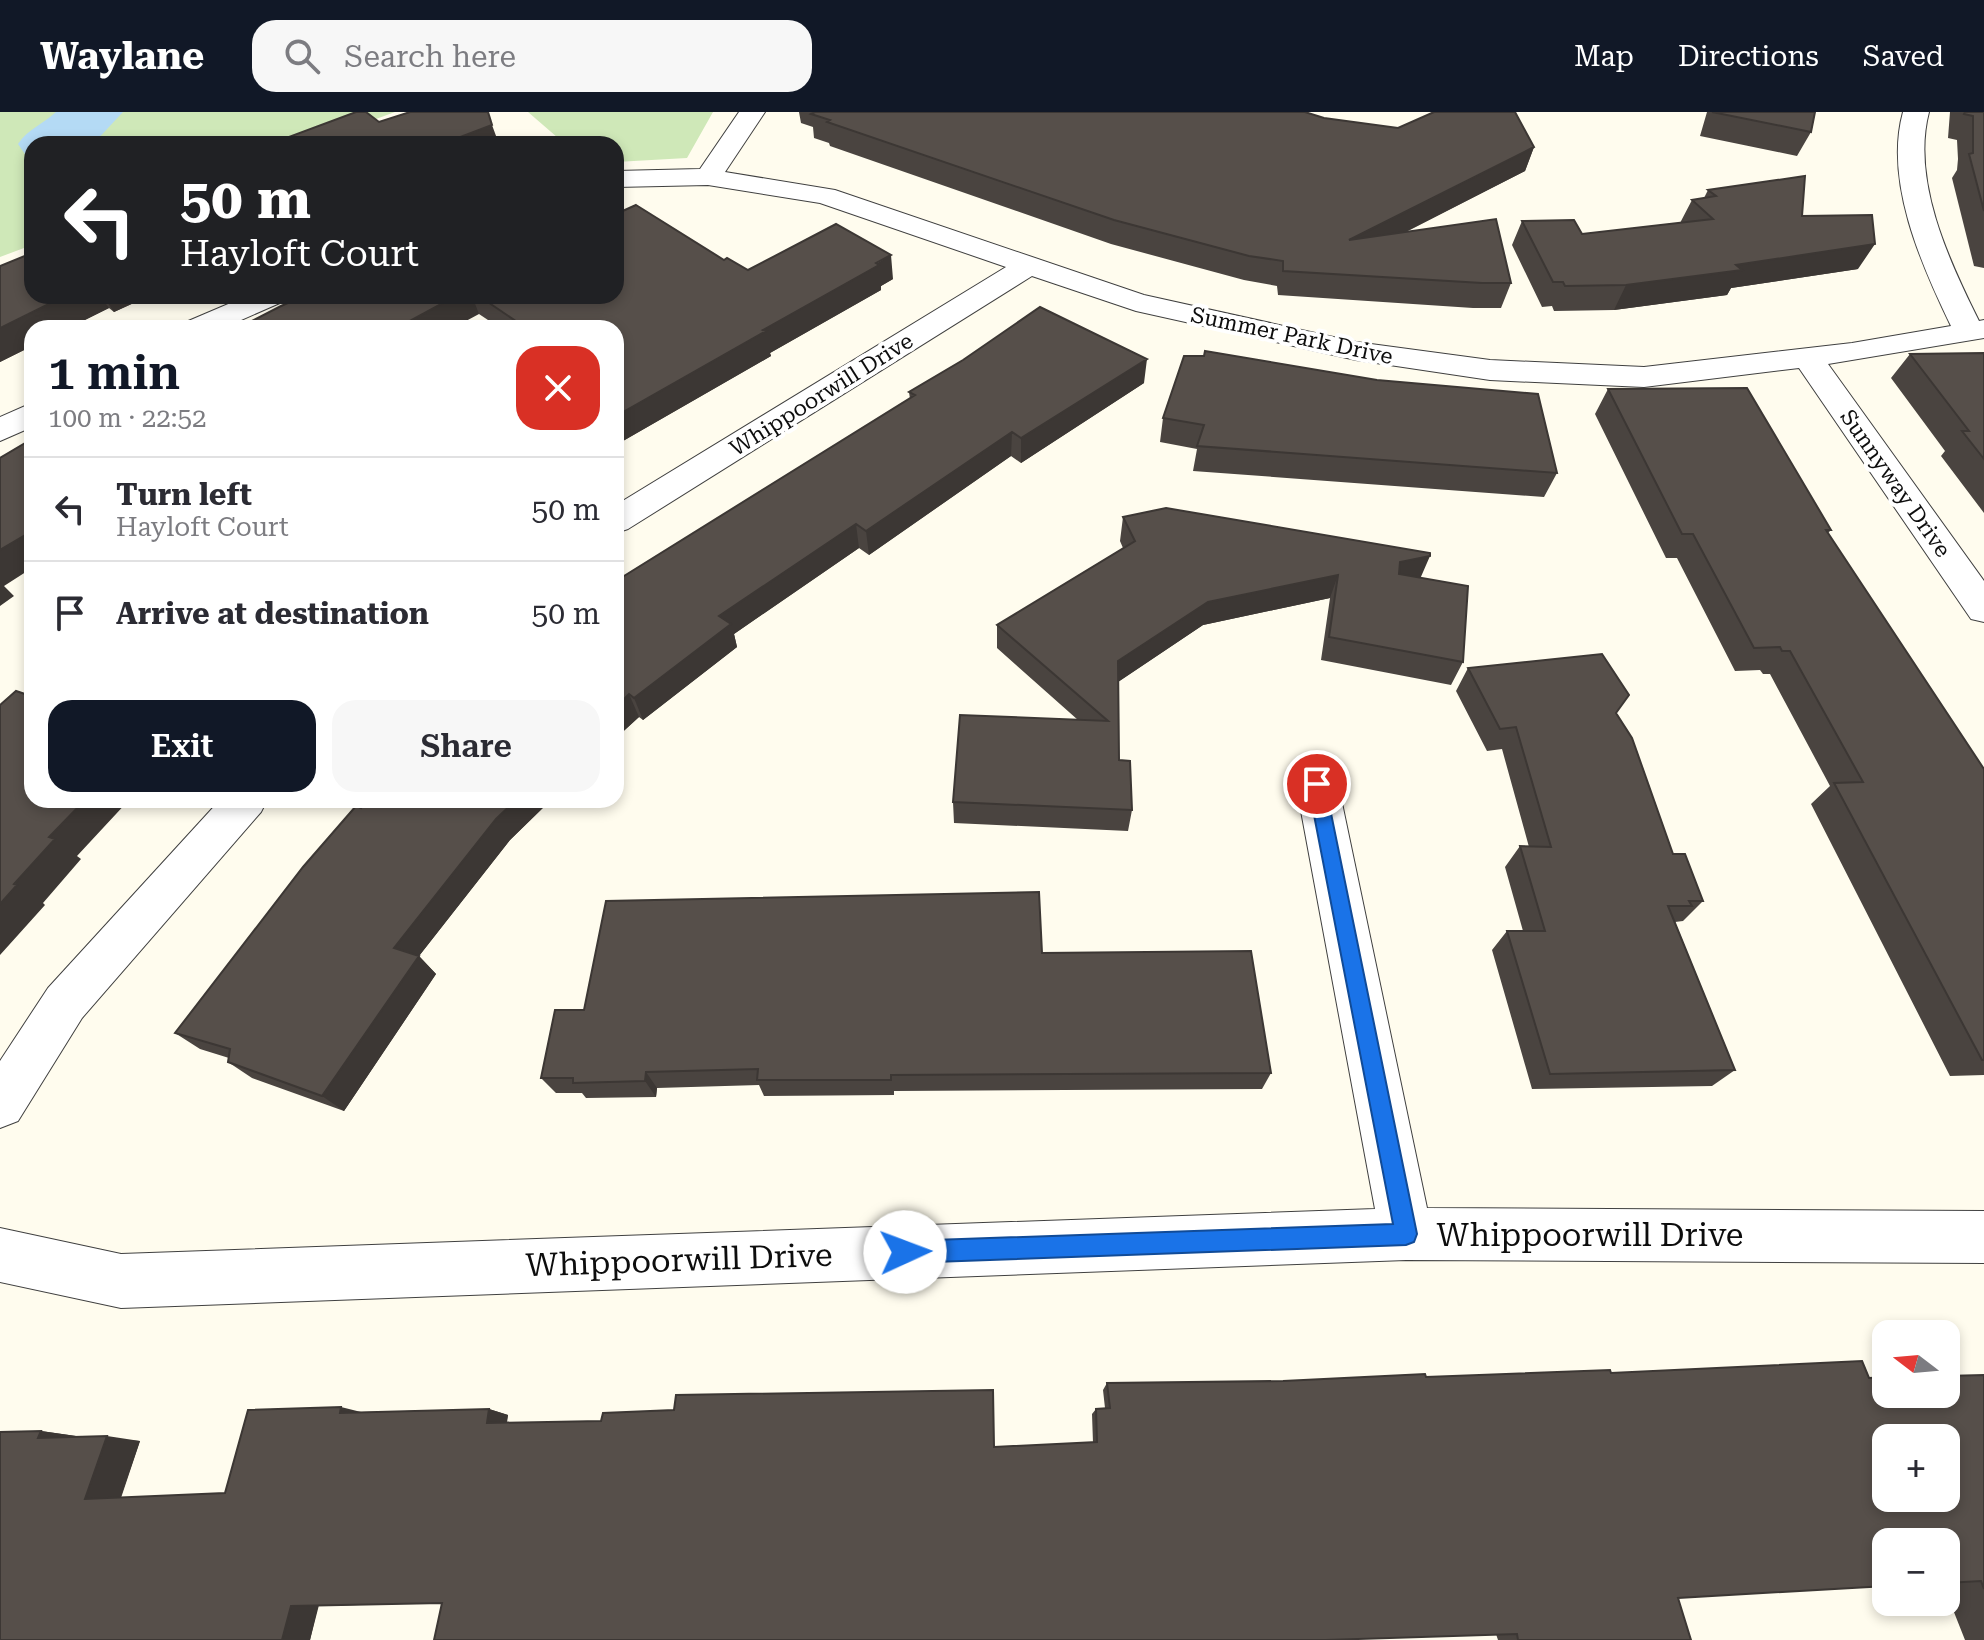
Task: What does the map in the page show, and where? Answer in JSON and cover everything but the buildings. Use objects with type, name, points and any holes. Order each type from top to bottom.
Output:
[{"type":"street","points":[[708,177],[752,112]]},
{"type":"street","points":[[1916,112],[1909,145],[1918,196],[1952,299],[1976,329]]},
{"type":"street","name":"Summer Park Drive","points":[[624,179],[708,177],[825,196],[1027,267],[1151,306],[1356,351],[1490,370],[1644,377],[1807,357],[1976,329]]},
{"type":"street","name":"Whippoorwill Drive","points":[[624,516],[1027,267]]},
{"type":"street","points":[[216,320],[253,304]]},
{"type":"street","name":"Sunnyway Drive","points":[[1807,357],[1984,609]]},
{"type":"street","points":[[0,431],[24,418]]},
{"type":"street","points":[[1317,784],[1406,1234]]},
{"type":"street","points":[[0,1104],[65,1003],[239,808]]},
{"type":"street","name":"Whippoorwill Drive","points":[[0,1255],[121,1281],[1406,1234],[1984,1237]]},
{"type":"green space","points":[[0,112],[395,112],[330,136],[24,136],[24,248],[0,257]]},
{"type":"green space","points":[[528,112],[713,112],[687,158],[624,162],[624,136],[556,136]]},
{"type":"waterway","points":[[65,136],[93,112]]},
{"type":"route","points":[[905,1252],[1406,1234],[1317,784]]}]
